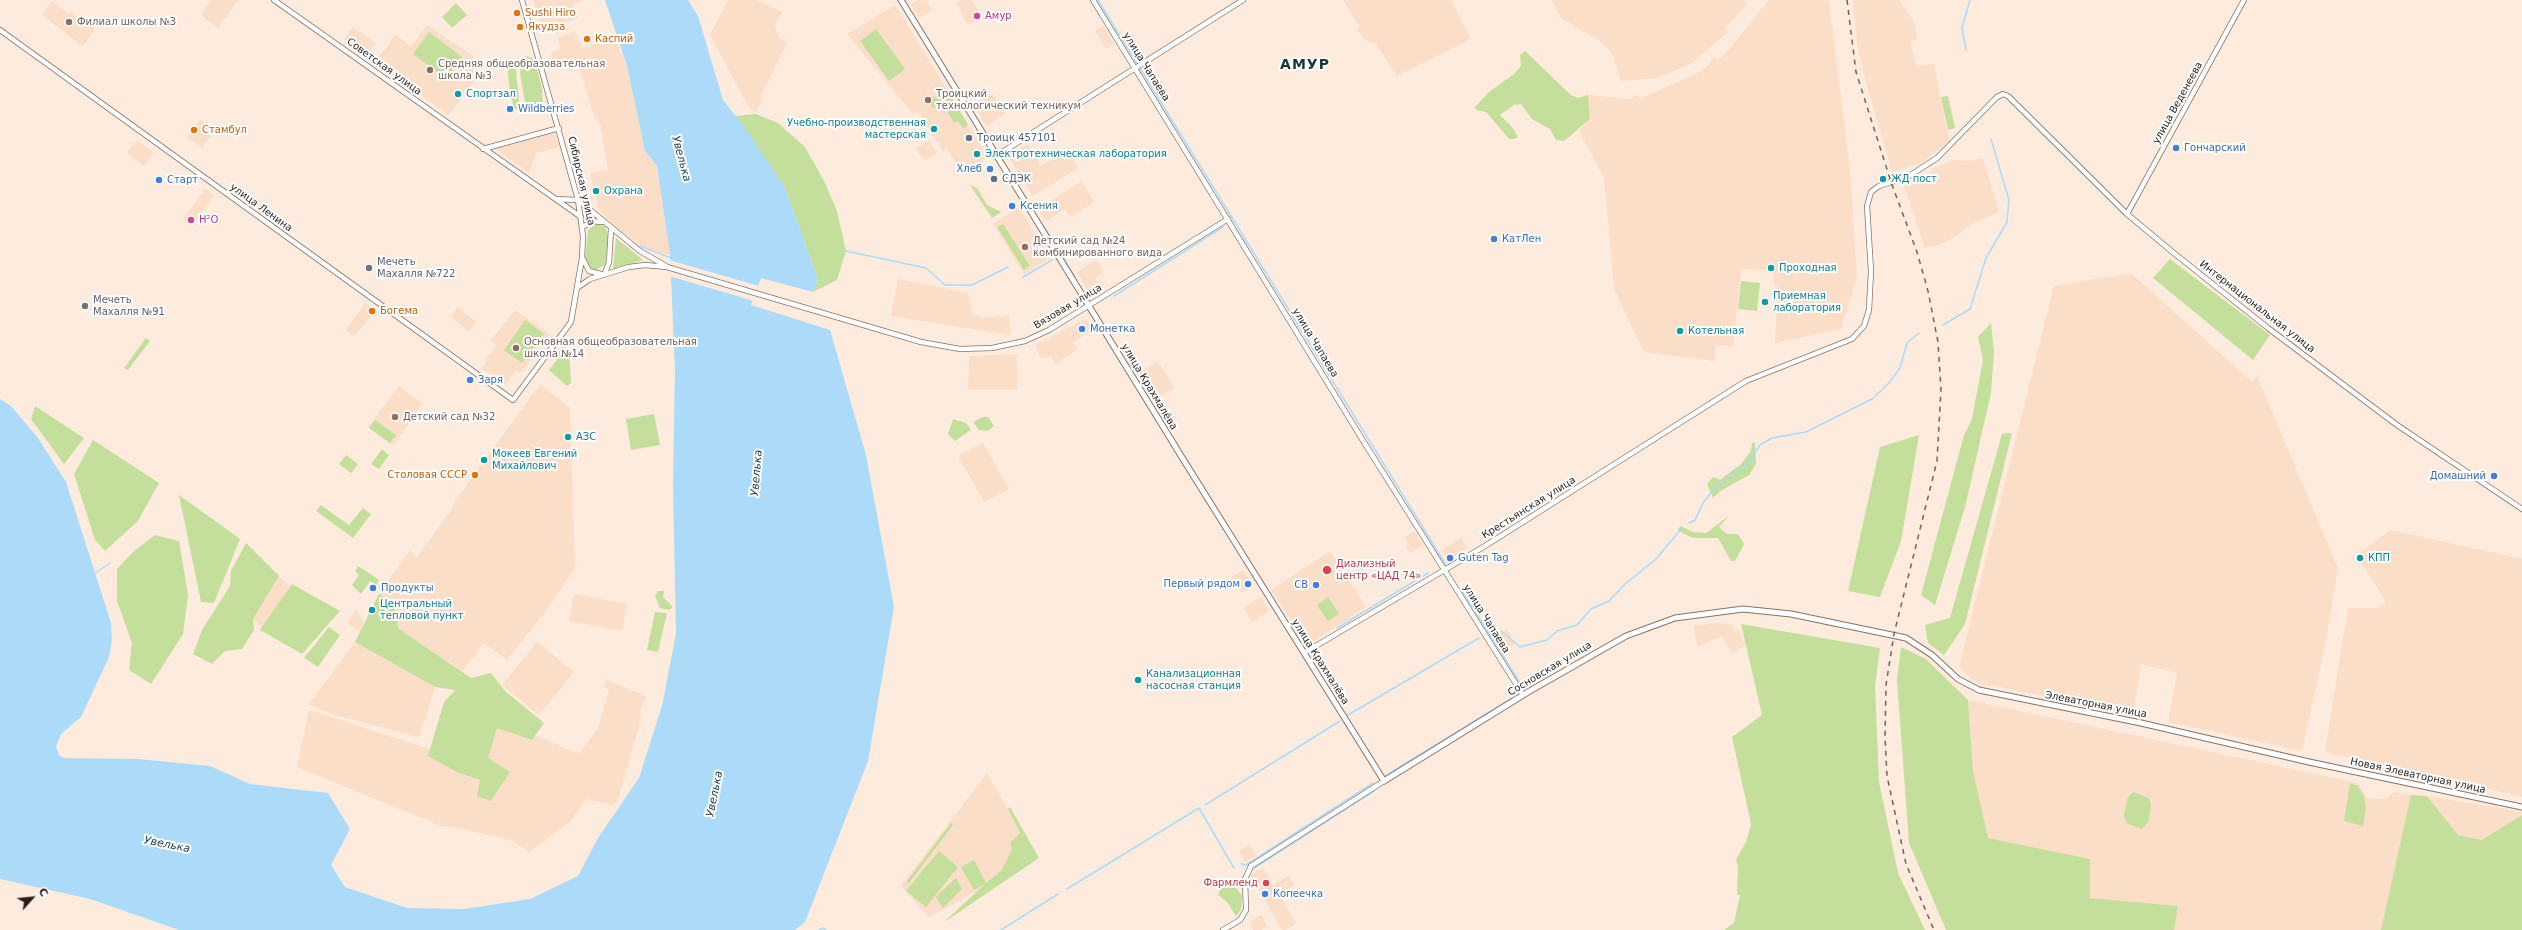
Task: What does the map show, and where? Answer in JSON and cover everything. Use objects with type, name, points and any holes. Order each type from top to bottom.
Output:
[{"type":"main road","name":"улица Крахмалёва","points":[[901,0],[1088,307],[1384,781]]},
{"type":"main road","name":"Сосновская улица","points":[[1384,781],[1523,695],[1626,636],[1655,623],[1691,614],[1743,608],[1758,609],[1892,634]]},
{"type":"main road","name":"Элеваторная улица","points":[[1892,634],[1912,640],[1958,679],[1979,690],[2141,723],[2309,762]]},
{"type":"main road","name":"Новая Элеваторная улица","points":[[2309,762],[2522,807]]},
{"type":"street","name":"Советская улица","points":[[274,0],[554,200],[582,217]]},
{"type":"street","name":"Сибирская улица","points":[[513,400],[571,322],[582,258],[583,227],[578,200],[559,128],[522,0]]},
{"type":"street","name":"улица Чапаева","points":[[1093,0],[1523,695]]},
{"type":"street","points":[[996,156],[1242,0]]},
{"type":"street","name":"улица Веденеева","points":[[2127,214],[2244,0]]},
{"type":"street","name":"улица Ленина","points":[[0,30],[513,400]]},
{"type":"street","name":"Интернациональная улица","points":[[2003,94],[2008,96],[2127,214],[2175,254],[2314,362],[2465,473],[2522,509]]},
{"type":"street","name":"Крестьянская улица","points":[[1304,653],[1445,570],[1746,381],[1845,343],[1857,335],[1866,320],[1870,300],[1871,271],[1867,211],[1871,192],[1879,186],[1910,176],[1937,158],[1997,97],[2003,94]]},
{"type":"street","points":[[483,149],[559,128]]},
{"type":"street","points":[[554,200],[578,200],[640,251],[667,267]]},
{"type":"street","name":"Вязовая улица","points":[[667,267],[921,342],[960,349],[992,348],[1025,341],[1049,330],[1228,219]]},
{"type":"street","points":[[583,227],[594,221],[606,224]]},
{"type":"street","points":[[604,274],[609,262],[612,229]]},
{"type":"street","points":[[582,258],[589,271],[604,274]]},
{"type":"street","points":[[577,288],[583,283],[604,274],[640,265],[667,267]]},
{"type":"street","name":"Сосновская улица","points":[[1223,930],[1240,920],[1247,905],[1245,879],[1249,869],[1254,864],[1384,781]]},
{"type":"shaded area","points":[[211,0],[238,0],[218,28],[201,15]]},
{"type":"shaded area","points":[[533,0],[580,0],[580,2],[573,5],[578,18],[543,30]]},
{"type":"shaded area","points":[[728,0],[757,0],[782,12],[775,26],[779,38],[787,43],[761,96],[763,98],[756,113],[748,106],[710,35]]},
{"type":"shaded area","points":[[918,0],[926,0],[932,10],[919,18],[911,4]]},
{"type":"shaded area","points":[[962,0],[972,0],[982,16],[968,25],[956,3]]},
{"type":"shaded area","points":[[1343,0],[1451,0],[1471,39],[1397,76],[1376,44],[1364,39],[1357,29],[1360,27]]},
{"type":"shaded area","points":[[1551,0],[1745,0],[1748,3],[1725,28],[1728,32],[1691,64],[1657,78],[1621,81],[1612,54],[1603,43],[1562,19]]},
{"type":"shaded area","points":[[1769,0],[1829,0],[1850,169],[1857,277],[1841,329],[1775,343],[1778,285],[1774,285],[1773,270],[1741,269],[1733,346],[1716,345],[1715,361],[1644,352],[1614,289],[1604,178],[1579,131],[1590,119],[1588,95],[1630,99],[1636,95],[1641,98],[1700,72],[1709,64],[1714,56],[1719,60]]},
{"type":"shaded area","points":[[1853,0],[1899,0],[1914,22],[1917,39],[1910,40],[1916,66],[1934,64],[1949,141],[1923,162],[1892,172],[1866,83],[1857,43]]},
{"type":"shaded area","name":"Филиал школы №3","points":[[52,1],[68,13],[70,11],[95,30],[83,46],[42,15]]},
{"type":"shaded area","name":"Троицкий технологический техникум","points":[[895,5],[988,157],[962,173],[947,149],[943,151],[918,112],[913,114],[847,34]]},
{"type":"shaded area","name":"Средняя общеобразовательная школа №3","points":[[427,25],[473,56],[473,83],[448,115],[375,62],[396,35],[411,47]]},
{"type":"shaded area","points":[[1103,26],[1114,44],[1106,49],[1095,31]]},
{"type":"shaded area","points":[[353,27],[376,43],[366,56],[344,40]]},
{"type":"shaded area","points":[[575,31],[582,48],[614,38],[627,65],[645,151],[657,166],[670,254],[661,254],[643,247],[617,228],[599,210],[590,173],[608,170],[600,123],[595,119],[576,57],[554,64],[551,53],[561,49],[558,38]]},
{"type":"shaded area","points":[[993,94],[1005,114],[986,126],[974,105]]},
{"type":"shaded area","points":[[200,119],[215,130],[202,148],[187,137]]},
{"type":"shaded area","points":[[554,132],[559,147],[536,153],[529,173],[493,147]]},
{"type":"shaded area","points":[[137,140],[154,153],[144,166],[127,153]]},
{"type":"shaded area","points":[[929,140],[937,153],[924,161],[916,148]]},
{"type":"shaded area","points":[[1028,144],[1041,166],[1067,149],[1078,168],[1033,196],[1008,156]]},
{"type":"shaded area","points":[[1983,158],[1999,212],[1972,224],[1956,236],[1939,245],[1925,248],[1903,183],[1927,175],[1932,171],[1931,169],[1953,160],[1971,161]]},
{"type":"shaded area","points":[[1082,181],[1094,202],[1070,217],[1065,209],[1046,221],[1038,209]]},
{"type":"shaded area","points":[[205,189],[214,196],[191,226],[183,219]]},
{"type":"shaded area","name":"Детский сад №24 комбинированного вида","points":[[1019,207],[1050,258],[1024,274],[993,224]]},
{"type":"shaded area","points":[[1096,260],[1104,272],[1095,278],[1103,291],[1092,298],[1077,272]]},
{"type":"shaded area","points":[[2131,273],[2252,382],[2257,376],[2338,568],[2325,646],[2302,751],[2168,722],[2177,673],[2141,664],[2133,715],[1975,682],[1959,667],[2054,286]]},
{"type":"shaded area","points":[[898,279],[968,293],[972,314],[983,318],[1009,315],[1011,335],[891,316]]},
{"type":"shaded area","points":[[365,303],[376,310],[354,337],[346,330]]},
{"type":"shaded area","points":[[458,307],[476,322],[469,332],[451,316]]},
{"type":"shaded area","name":"Основная общеобразовательная школа №14","points":[[515,310],[550,334],[521,373],[516,370],[505,385],[482,368],[487,361],[485,360],[496,345],[490,341]]},
{"type":"shaded area","points":[[1086,319],[1092,330],[1073,342],[1077,350],[1055,364],[1051,357],[1041,358],[1035,345]]},
{"type":"shaded area","points":[[1017,354],[1017,390],[968,390],[969,356]]},
{"type":"shaded area","points":[[1158,361],[1174,388],[1155,399],[1139,373]]},
{"type":"shaded area","points":[[540,384],[570,408],[575,568],[545,612],[507,660],[484,643],[462,671],[398,628],[394,603],[379,594],[410,550],[417,557],[452,509],[455,501]]},
{"type":"shaded area","name":"Детский сад №32","points":[[399,386],[422,404],[393,446],[368,427]]},
{"type":"shaded area","points":[[983,443],[1009,489],[984,502],[958,456]]},
{"type":"shaded area","points":[[2390,530],[2522,559],[2522,797],[2325,752],[2348,608],[2378,608],[2386,602],[2357,555]]},
{"type":"shaded area","points":[[1414,531],[1423,545],[1410,553],[1405,546],[1409,544],[1405,537]]},
{"type":"shaded area","points":[[1461,538],[1467,549],[1449,561],[1442,550]]},
{"type":"shaded area","points":[[1330,551],[1366,607],[1308,645],[1271,590]]},
{"type":"shaded area","points":[[1243,570],[1253,586],[1241,593],[1231,577]]},
{"type":"shaded area","points":[[279,576],[290,586],[263,628],[253,619]]},
{"type":"shaded area","points":[[574,594],[627,604],[622,631],[569,621]]},
{"type":"shaded area","points":[[1260,597],[1269,611],[1252,622],[1243,608]]},
{"type":"shaded area","points":[[356,609],[364,622],[359,631],[347,623]]},
{"type":"shaded area","points":[[1719,623],[1733,624],[1734,631],[1738,630],[1746,645],[1732,653],[1722,636],[1698,647],[1693,626]]},
{"type":"shaded area","points":[[1507,629],[1515,644],[1504,650],[1496,636]]},
{"type":"shaded area","points":[[355,642],[435,687],[419,737],[334,715],[309,704]]},
{"type":"shaded area","points":[[537,642],[574,672],[539,715],[502,685]]},
{"type":"shaded area","points":[[607,680],[646,696],[639,713],[642,716],[618,800],[613,805],[586,799],[571,821],[529,852],[511,840],[448,826],[441,826],[297,767],[309,710],[432,750],[447,707],[522,730],[579,754],[598,728],[609,690],[604,687]]},
{"type":"shaded area","points":[[1968,700],[2358,783],[2367,798],[2386,799],[2394,792],[2411,795],[2381,930],[2174,930],[2177,906],[2090,898],[2090,859],[1988,838],[1973,771]]},
{"type":"shaded area","points":[[987,773],[1036,859],[929,917],[901,886]]},
{"type":"shaded area","points":[[2427,796],[2522,812],[2522,815],[2483,840],[2458,835]]},
{"type":"shaded area","points":[[1250,845],[1256,856],[1245,862],[1239,851]]},
{"type":"shaded area","points":[[1263,868],[1273,885],[1289,876],[1294,885],[1279,894],[1296,923],[1286,930],[1282,930],[1250,875]]},
{"type":"shaded area","points":[[1261,915],[1267,926],[1261,930],[1253,930],[1249,922]]},
{"type":"green space","points":[[456,3],[467,15],[452,28],[442,17]]},
{"type":"green space","points":[[876,29],[905,69],[889,81],[860,41]]},
{"type":"green space","points":[[429,32],[462,57],[446,78],[413,54]]},
{"type":"green space","points":[[1525,51],[1571,95],[1578,98],[1588,95],[1590,119],[1564,141],[1556,140],[1550,129],[1532,119],[1521,104],[1514,105],[1500,115],[1512,127],[1518,137],[1515,139],[1509,139],[1486,112],[1476,110],[1475,107],[1489,92],[1514,74],[1521,66],[1520,55]]},
{"type":"green space","points":[[525,56],[532,58],[535,63],[542,88],[543,107],[539,114],[527,113],[520,74],[521,62]]},
{"type":"green space","points":[[511,60],[515,60],[520,111],[514,108],[510,93],[507,64]]},
{"type":"green space","points":[[947,90],[968,125],[963,128],[958,121],[954,123],[942,103],[933,108],[929,101]]},
{"type":"green space","points":[[1948,96],[1955,128],[1948,130],[1941,97]]},
{"type":"green space","points":[[756,114],[778,123],[805,147],[824,181],[837,211],[846,251],[837,280],[813,292],[818,279],[784,186],[734,116]]},
{"type":"green space","points":[[970,185],[977,188],[987,205],[1001,212],[992,218]]},
{"type":"green space","points":[[595,224],[605,226],[608,236],[605,265],[594,271],[585,262],[588,230]]},
{"type":"green space","points":[[1003,224],[1030,266],[1024,270],[997,227]]},
{"type":"green space","points":[[616,238],[643,260],[613,269]]},
{"type":"green space","points":[[2170,259],[2270,335],[2253,360],[2153,278]]},
{"type":"green space","points":[[1741,281],[1760,283],[1757,311],[1738,309]]},
{"type":"green space","points":[[525,320],[544,334],[522,363],[504,350]]},
{"type":"green space","points":[[1991,323],[1994,352],[1991,393],[1965,507],[1935,605],[1921,595],[1964,435],[1972,419],[1983,360],[1978,337]]},
{"type":"green space","points":[[146,338],[150,341],[128,370],[124,368]]},
{"type":"green space","points":[[562,347],[569,350],[571,383],[567,386],[549,370],[557,360],[554,357]]},
{"type":"green space","points":[[35,406],[84,438],[64,464],[31,419]]},
{"type":"green space","points":[[654,414],[660,445],[631,450],[626,419]]},
{"type":"green space","points":[[983,417],[988,417],[994,426],[988,431],[979,430],[973,422]]},
{"type":"green space","points":[[953,419],[966,423],[971,430],[955,441],[948,434]]},
{"type":"green space","points":[[375,420],[396,435],[390,443],[369,428]]},
{"type":"green space","points":[[2012,433],[1965,624],[1944,655],[1928,643],[1925,625],[1950,618],[2002,434]]},
{"type":"green space","points":[[1919,435],[1901,541],[1880,597],[1848,591],[1880,447]]},
{"type":"green space","points":[[93,440],[159,483],[138,521],[105,551],[95,540],[74,474]]},
{"type":"green space","points":[[1755,442],[1756,464],[1749,475],[1722,490],[1713,498],[1707,484],[1713,477],[1720,480],[1741,464],[1751,451],[1752,443]]},
{"type":"green space","points":[[382,449],[389,455],[379,469],[371,464]]},
{"type":"green space","points":[[346,455],[358,464],[351,473],[339,464]]},
{"type":"green space","points":[[179,495],[240,539],[214,603],[201,602]]},
{"type":"green space","points":[[321,505],[349,525],[363,508],[371,514],[353,538],[316,511]]},
{"type":"green space","points":[[1729,516],[1719,527],[1727,534],[1738,534],[1744,544],[1735,561],[1731,561],[1718,538],[1693,538],[1677,530],[1681,526],[1693,532],[1706,533]]},
{"type":"green space","points":[[155,535],[179,541],[188,595],[183,634],[151,684],[129,670],[132,643],[117,601],[117,569],[133,552]]},
{"type":"green space","points":[[246,543],[279,576],[253,619],[254,630],[242,649],[225,651],[212,664],[193,654],[202,630],[230,586],[231,571]]},
{"type":"green space","points":[[358,566],[379,580],[376,585],[370,581],[361,594],[352,585],[359,575],[355,571]]},
{"type":"green space","points":[[292,584],[340,611],[302,654],[260,630]]},
{"type":"green space","points":[[658,591],[664,591],[663,597],[673,607],[669,610],[660,608],[655,596]]},
{"type":"green space","points":[[379,594],[394,603],[398,628],[471,678],[491,673],[505,691],[544,723],[532,740],[497,728],[488,758],[510,772],[491,801],[477,796],[480,780],[457,772],[428,756],[444,702],[455,690],[435,687],[355,642]]},
{"type":"green space","points":[[1328,597],[1339,614],[1328,621],[1317,605]]},
{"type":"green space","points":[[655,612],[667,613],[658,652],[647,650]]},
{"type":"green space","points":[[1741,624],[1880,648],[1875,686],[1879,782],[1898,873],[1925,930],[1724,930],[1734,923],[1740,895],[1737,895],[1738,866],[1736,860],[1746,842],[1751,824],[1732,737],[1762,715]]},
{"type":"green space","points":[[329,627],[340,635],[318,667],[304,658]]},
{"type":"green space","points":[[1901,647],[1926,659],[1968,700],[1973,771],[1988,838],[2090,859],[2090,898],[2178,906],[2174,930],[1946,930],[1909,843],[1897,680]]},
{"type":"green space","points":[[2350,784],[2357,785],[2364,796],[2366,808],[2363,826],[2344,821]]},
{"type":"green space","points":[[2133,792],[2149,798],[2151,805],[2148,822],[2142,829],[2126,823],[2124,815],[2128,797]]},
{"type":"green space","points":[[2411,795],[2427,796],[2458,835],[2482,840],[2522,815],[2522,930],[2381,930]]},
{"type":"green space","points":[[1010,807],[1039,858],[943,923],[985,884],[974,890],[961,867],[974,860],[986,883],[1001,871],[1012,850],[1010,843],[1020,833],[1008,809]]},
{"type":"green space","points":[[951,823],[953,825],[909,883],[907,881]]},
{"type":"green space","points":[[939,851],[958,867],[926,907],[906,891]]},
{"type":"green space","points":[[956,878],[962,889],[943,908],[936,897]]},
{"type":"green space","points":[[1227,884],[1235,886],[1242,896],[1241,910],[1236,916],[1227,902],[1218,895],[1221,887]]},
{"type":"water","name":"Увелька","points":[[605,0],[688,0],[698,16],[723,100],[745,128],[784,186],[818,279],[813,292],[761,278],[751,305],[830,330],[866,455],[894,607],[868,761],[805,922],[795,930],[179,930],[90,899],[0,879],[0,399],[11,406],[38,438],[66,482],[111,623],[112,640],[109,657],[81,717],[61,734],[56,746],[59,755],[64,758],[138,759],[210,766],[250,784],[328,793],[350,829],[331,865],[345,887],[407,908],[464,909],[530,899],[578,876],[598,838],[639,778],[662,706],[676,634],[673,483],[675,370],[670,254],[657,166],[645,151],[627,66]]},
{"type":"pier","points":[[669,260],[759,286],[754,301],[669,276]]},
{"type":"waterway","points":[[1098,0],[1446,565]]},
{"type":"waterway","points":[[1966,50],[1962,28],[1970,0]]},
{"type":"waterway","points":[[1943,325],[1970,309],[1986,258],[2007,222],[2009,200],[1991,139]]},
{"type":"waterway","points":[[1197,236],[1221,221]]},
{"type":"waterway","points":[[1042,224],[1075,277]]},
{"type":"waterway","points":[[1114,296],[1223,227]]},
{"type":"waterway","points":[[639,248],[640,246],[671,258]]},
{"type":"waterway","points":[[846,251],[926,268],[945,285],[972,285],[1008,267]]},
{"type":"waterway","points":[[1023,277],[1052,260]]},
{"type":"waterway","points":[[1689,523],[1695,520],[1703,503],[1716,486],[1746,465],[1760,445],[1772,438],[1806,432],[1872,399],[1889,383],[1900,368],[1907,343],[1919,333]]},
{"type":"waterway","points":[[1501,631],[1520,647],[1547,640],[1557,631],[1577,625],[1591,609],[1609,601],[1625,584],[1656,559],[1681,529]]},
{"type":"waterway","points":[[95,573],[110,563]]},
{"type":"waterway","points":[[1337,628],[1428,573]]},
{"type":"waterway","points":[[1461,589],[1522,686]]},
{"type":"waterway","points":[[1348,715],[1479,638]]},
{"type":"waterway","points":[[1385,776],[1512,698]]},
{"type":"waterway","points":[[1205,805],[1340,721]]},
{"type":"waterway","points":[[1241,864],[1246,865],[1373,783]]},
{"type":"waterway","points":[[1251,870],[1374,791]]},
{"type":"waterway","points":[[1067,889],[1199,808],[1234,868]]},
{"type":"waterway","points":[[1001,930],[1058,894]]},
{"type":"waterway","points":[[819,930],[823,928],[826,930]]},
{"type":"railway","points":[[1847,0],[1856,72],[1891,182],[1917,252],[1928,291],[1938,342],[1941,389],[1937,461],[1894,634],[1886,685],[1885,737],[1887,776],[1906,864],[1934,930]]},
{"type":"place","name":"Sushi Hiro","points":[[517,13]]},
{"type":"place","name":"Амур","points":[[977,16]]},
{"type":"place","name":"Филиал школы №3","points":[[69,22]]},
{"type":"place","name":"Якудза","points":[[520,27]]},
{"type":"place","name":"Каспий","points":[[587,39]]},
{"type":"place","name":"Средняя общеобразовательная школа №3","points":[[430,70]]},
{"type":"place","name":"Спортзал","points":[[458,94]]},
{"type":"place","name":"Троицкий технологический техникум","points":[[928,100]]},
{"type":"place","name":"Wildberries","points":[[510,109]]},
{"type":"place","name":"Учебно-производственная мастерская","points":[[934,129]]},
{"type":"place","name":"Стамбул","points":[[194,130]]},
{"type":"place","name":"Троицк 457101","points":[[969,138]]},
{"type":"place","name":"Гончарский","points":[[2176,148]]},
{"type":"place","name":"Электротехническая лаборатория","points":[[977,154]]},
{"type":"place","name":"Хлеб","points":[[990,169]]},
{"type":"place","name":"СДЭК","points":[[994,179]]},
{"type":"place","name":"ЖД пост","points":[[1883,179]]},
{"type":"place","name":"Старт","points":[[159,180]]},
{"type":"place","name":"Охрана","points":[[596,191]]},
{"type":"place","name":"Ксения","points":[[1012,206]]},
{"type":"place","name":"H²O","points":[[191,220]]},
{"type":"place","name":"КатЛен","points":[[1494,239]]},
{"type":"place","name":"Детский сад №24 комбинированного вида","points":[[1025,247]]},
{"type":"place","name":"Мечеть Махалля №722","points":[[369,268]]},
{"type":"place","name":"Проходная","points":[[1771,268]]},
{"type":"place","name":"Приемная лаборатория","points":[[1765,302]]},
{"type":"place","name":"Мечеть Махалля №91","points":[[85,306]]},
{"type":"place","name":"Богема","points":[[372,311]]},
{"type":"place","name":"Монетка","points":[[1082,329]]},
{"type":"place","name":"Котельная","points":[[1680,331]]},
{"type":"place","name":"Основная общеобразовательная школа №14","points":[[516,348]]},
{"type":"place","name":"Заря","points":[[470,380]]},
{"type":"place","name":"Детский сад №32","points":[[395,417]]},
{"type":"place","name":"АЗС","points":[[568,437]]},
{"type":"place","name":"Мокеев Евгений Михайлович","points":[[484,460]]},
{"type":"place","name":"Столовая СССР","points":[[475,475]]},
{"type":"place","name":"Домашний","points":[[2494,476]]},
{"type":"place","name":"Guten Tag","points":[[1450,558]]},
{"type":"place","name":"КПП","points":[[2360,558]]},
{"type":"place","name":"Диализный центр «ЦАД 74»","points":[[1327,570]]},
{"type":"place","name":"Первый рядом","points":[[1248,584]]},
{"type":"place","name":"СВ","points":[[1316,585]]},
{"type":"place","name":"Продукты","points":[[373,588]]},
{"type":"place","name":"Центральный тепловой пункт","points":[[372,610]]},
{"type":"place","name":"Канализационная насосная станция","points":[[1138,680]]},
{"type":"place","name":"Фармленд","points":[[1266,883]]},
{"type":"place","name":"Копеечка","points":[[1265,894]]},
{"type":"district","name":"АМУР","points":[[1305,65]]}]
